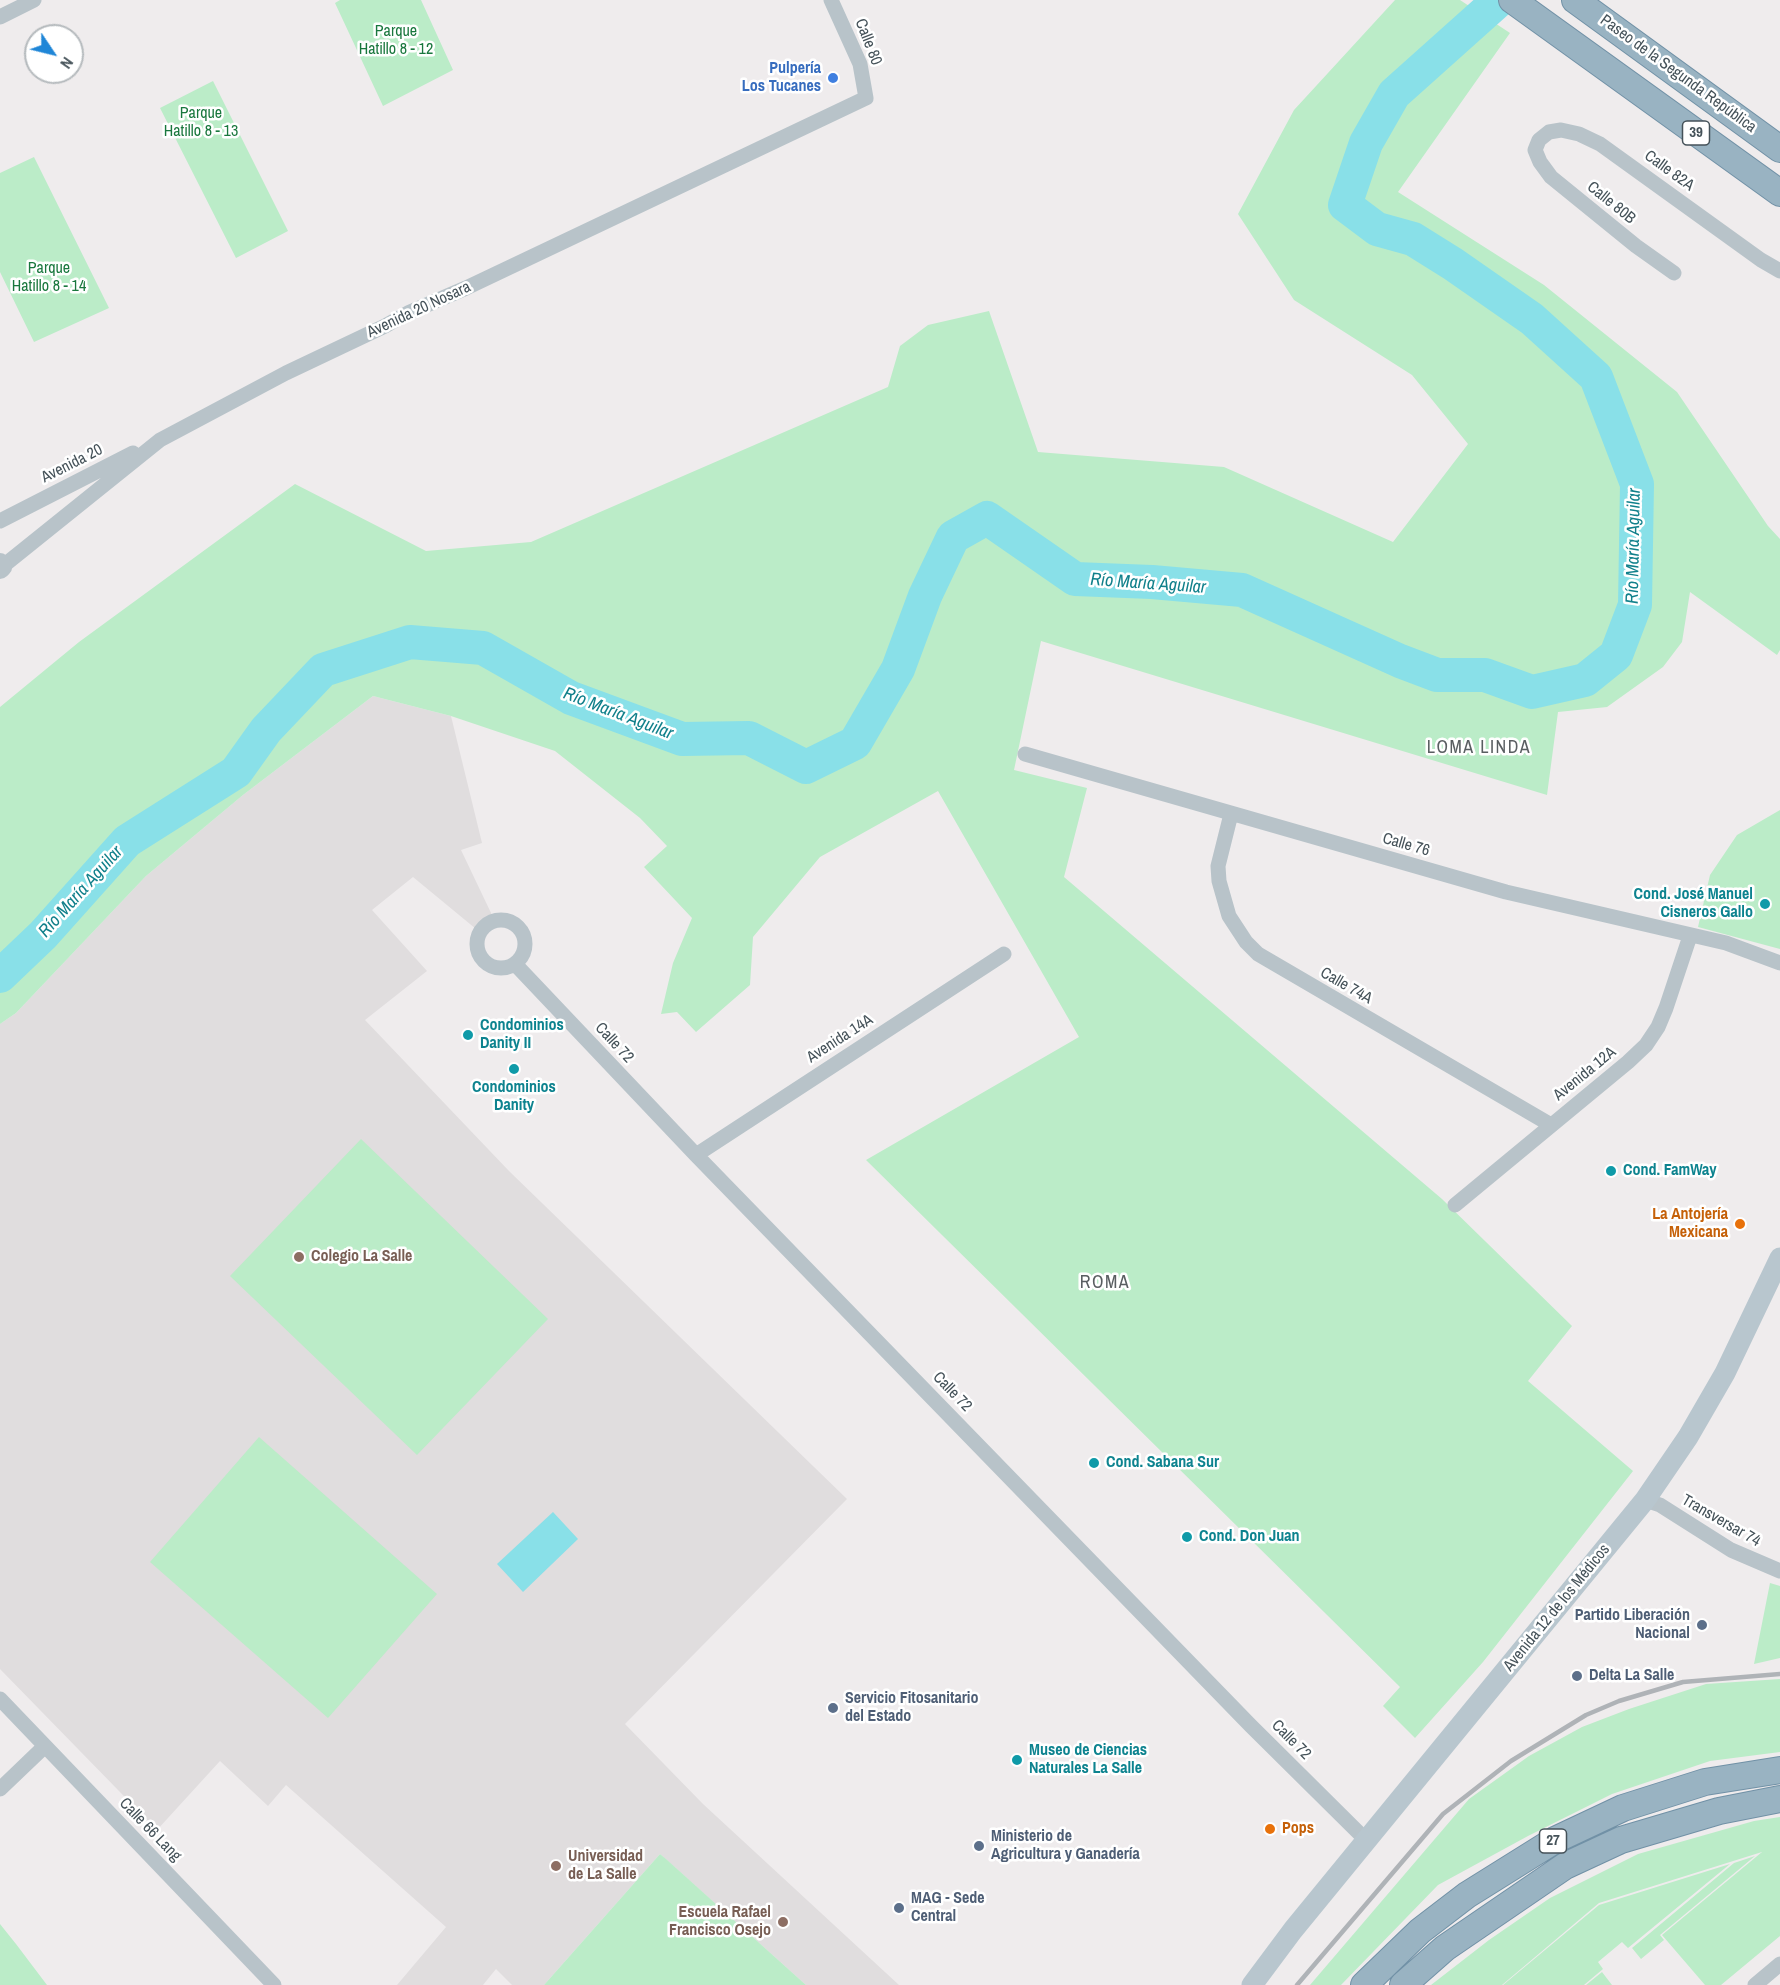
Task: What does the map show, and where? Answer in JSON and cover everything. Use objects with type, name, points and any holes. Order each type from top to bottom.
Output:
[{"type":"highway","name":"39","points":[[1512,0],[1780,193]]},
{"type":"highway","name":"Paseo de la Segunda República","points":[[1575,0],[1780,149]]},
{"type":"highway","name":"27","points":[[1364,1985],[1420,1931],[1467,1894],[1555,1840],[1623,1808],[1705,1782],[1780,1770]]},
{"type":"highway","name":"27","points":[[1402,1985],[1445,1948],[1565,1866],[1621,1840],[1719,1811],[1780,1799]]},
{"type":"main road","name":"Avenida 12 de los Médicos","points":[[1252,1985],[1293,1930],[1645,1500],[1688,1437],[1725,1373],[1780,1258]]},
{"type":"main road","name":"Avenida 12 de los Médicos","points":[[1235,1985],[1293,1930]]},
{"type":"street","points":[[0,16],[34,0]]},
{"type":"street","name":"Calle 80","points":[[831,0],[860,64],[866,98]]},
{"type":"street","name":"Avenida 20 Nosara","points":[[1,566],[160,440],[286,373],[408,313],[466,288],[866,98]]},
{"type":"street","name":"Calle 82A","points":[[1535,150],[1539,140],[1549,132],[1561,130],[1579,134],[1600,144],[1761,260],[1780,271]]},
{"type":"street","name":"Calle 80B","points":[[1535,150],[1540,162],[1551,177],[1636,246],[1674,273]]},
{"type":"street","name":"Avenida 20","points":[[0,521],[160,440]]},
{"type":"street","name":"Calle 76","points":[[1025,754],[1506,892],[1726,943],[1780,963]]},
{"type":"street","name":"Calle 74A","points":[[1231,814],[1218,866],[1218,881],[1229,916],[1246,942],[1258,954],[1551,1125]]},
{"type":"street","name":"Avenida 12A","points":[[1455,1205],[1646,1045],[1662,1017],[1690,936]]},
{"type":"street","name":"Avenida 14A","points":[[696,1155],[1004,954]]},
{"type":"street","name":"Calle 72","points":[[515,964],[696,1155],[1235,1709],[1367,1841]]},
{"type":"street","name":"Transversar 74","points":[[1645,1500],[1660,1506],[1731,1550],[1780,1571]]},
{"type":"street","name":"Calle 66 Lang","points":[[0,1699],[274,1985]]},
{"type":"street","points":[[0,1789],[45,1746]]},
{"type":"street","points":[[1755,1985],[1780,1964]]},
{"type":"shaded area","name":"Colegio La Salle","points":[[373,696],[451,716],[482,843],[461,850],[492,915],[476,929],[413,877],[372,910],[427,971],[365,1020],[509,1171],[847,1499],[625,1724],[703,1804],[899,1985],[806,1985],[660,1854],[544,1985],[512,1985],[496,1969],[483,1985],[397,1985],[446,1927],[286,1785],[268,1806],[220,1761],[157,1830],[0,1669],[0,1024],[16,1013],[146,876],[243,795]]},
{"type":"green space","name":"Parque Hatillo 8 - 12","points":[[340,0],[421,0],[453,70],[383,106],[335,3]]},
{"type":"green space","points":[[1395,0],[1460,0],[1510,33],[1398,192],[1544,285],[1677,392],[1768,526],[1780,539],[1780,650],[1777,655],[1690,592],[1682,642],[1663,667],[1607,707],[1558,712],[1547,795],[1041,641],[1014,770],[1087,788],[1064,877],[1442,1199],[1572,1326],[1528,1381],[1633,1471],[1483,1662],[1415,1738],[1383,1706],[1400,1687],[866,1160],[1079,1037],[938,791],[820,857],[753,937],[750,985],[696,1032],[677,1012],[661,1014],[673,963],[692,918],[644,867],[667,846],[640,818],[555,751],[451,716],[373,696],[243,795],[146,876],[16,1013],[0,1024],[0,707],[79,642],[295,484],[426,551],[531,542],[888,387],[900,346],[928,325],[989,311],[1038,452],[1224,467],[1393,542],[1468,444],[1412,375],[1294,300],[1238,214],[1294,110]]},
{"type":"green space","name":"Parque Hatillo 8 - 13","points":[[213,81],[288,231],[236,258],[160,108]]},
{"type":"green space","name":"Parque Hatillo 8 - 14","points":[[34,157],[109,308],[34,342],[0,272],[0,173]]},
{"type":"green space","points":[[1780,810],[1780,949],[1698,927],[1710,875],[1737,835]]},
{"type":"green space","points":[[361,1139],[548,1319],[417,1455],[230,1276]]},
{"type":"green space","points":[[259,1437],[437,1594],[328,1718],[150,1562]]},
{"type":"green space","points":[[1770,1583],[1780,1586],[1780,1658],[1754,1664]]},
{"type":"green space","points":[[1780,1679],[1780,1752],[1710,1761],[1612,1794],[1438,1885],[1341,1985],[1310,1985],[1469,1799],[1529,1756],[1582,1727],[1706,1684]]},
{"type":"green space","points":[[1780,1817],[1780,1936],[1721,1985],[1705,1985],[1662,1935],[1762,1852],[1599,1903],[1502,1985],[1431,1985],[1489,1940],[1550,1898],[1638,1854],[1754,1821]]},
{"type":"green space","points":[[660,1854],[666,1859],[806,1985],[544,1985]]},
{"type":"green space","points":[[1755,1856],[1660,1935],[1664,1940],[1641,1959],[1632,1948],[1734,1863]]},
{"type":"green space","points":[[1730,1864],[1628,1948],[1622,1942],[1598,1962],[1603,1969],[1584,1985],[1503,1985],[1599,1905]]},
{"type":"green space","points":[[0,1924],[16,1944],[47,1985],[0,1985]]},
{"type":"green space","points":[[1602,1972],[1612,1985],[1586,1985]]},
{"type":"water","points":[[553,1512],[578,1539],[523,1592],[497,1564]]},
{"type":"waterway","name":"Río María Aguilar","points":[[0,976],[43,935],[127,841],[236,772],[266,730],[323,670],[410,642],[483,648],[571,698],[682,739],[749,738],[806,767],[855,743],[898,669],[925,596],[953,537],[987,518],[1075,579],[1152,582],[1242,590],[1400,661],[1437,675],[1485,675],[1532,692],[1585,680],[1616,655],[1635,605],[1637,484],[1596,377],[1532,319],[1453,264],[1413,239],[1377,229],[1345,205],[1366,143],[1394,94],[1499,0]]},
{"type":"railway","points":[[1297,1985],[1443,1814],[1511,1761],[1586,1715],[1619,1701],[1683,1682],[1780,1674]]},
{"type":"place","name":"Pulpería Los Tucanes","points":[[833,78]]},
{"type":"place","name":"Cond. José Manuel Cisneros Gallo","points":[[1765,904]]},
{"type":"place","name":"Condominios Danity II","points":[[468,1035]]},
{"type":"place","name":"Condominios Danity","points":[[514,1069]]},
{"type":"place","name":"Cond. FamWay","points":[[1611,1171]]},
{"type":"place","name":"La Antojería Mexicana","points":[[1740,1224]]},
{"type":"place","name":"Colegio La Salle","points":[[299,1257]]},
{"type":"place","name":"Cond. Sabana Sur","points":[[1094,1463]]},
{"type":"place","name":"Cond. Don Juan","points":[[1187,1537]]},
{"type":"place","name":"Partido Liberación Nacional","points":[[1702,1625]]},
{"type":"place","name":"Delta La Salle","points":[[1577,1676]]},
{"type":"place","name":"Servicio Fitosanitario del Estado","points":[[833,1708]]},
{"type":"place","name":"Museo de Ciencias Naturales La Salle","points":[[1017,1760]]},
{"type":"place","name":"Pops","points":[[1270,1829]]},
{"type":"place","name":"Ministerio de Agricultura y Ganadería","points":[[979,1846]]},
{"type":"place","name":"Universidad de La Salle","points":[[556,1866]]},
{"type":"place","name":"MAG - Sede Central","points":[[899,1908]]},
{"type":"place","name":"Escuela Rafael Francisco Osejo","points":[[783,1922]]},
{"type":"district","name":"LOMA LINDA","points":[[1479,748]]},
{"type":"district","name":"ROMA","points":[[1105,1283]]}]
